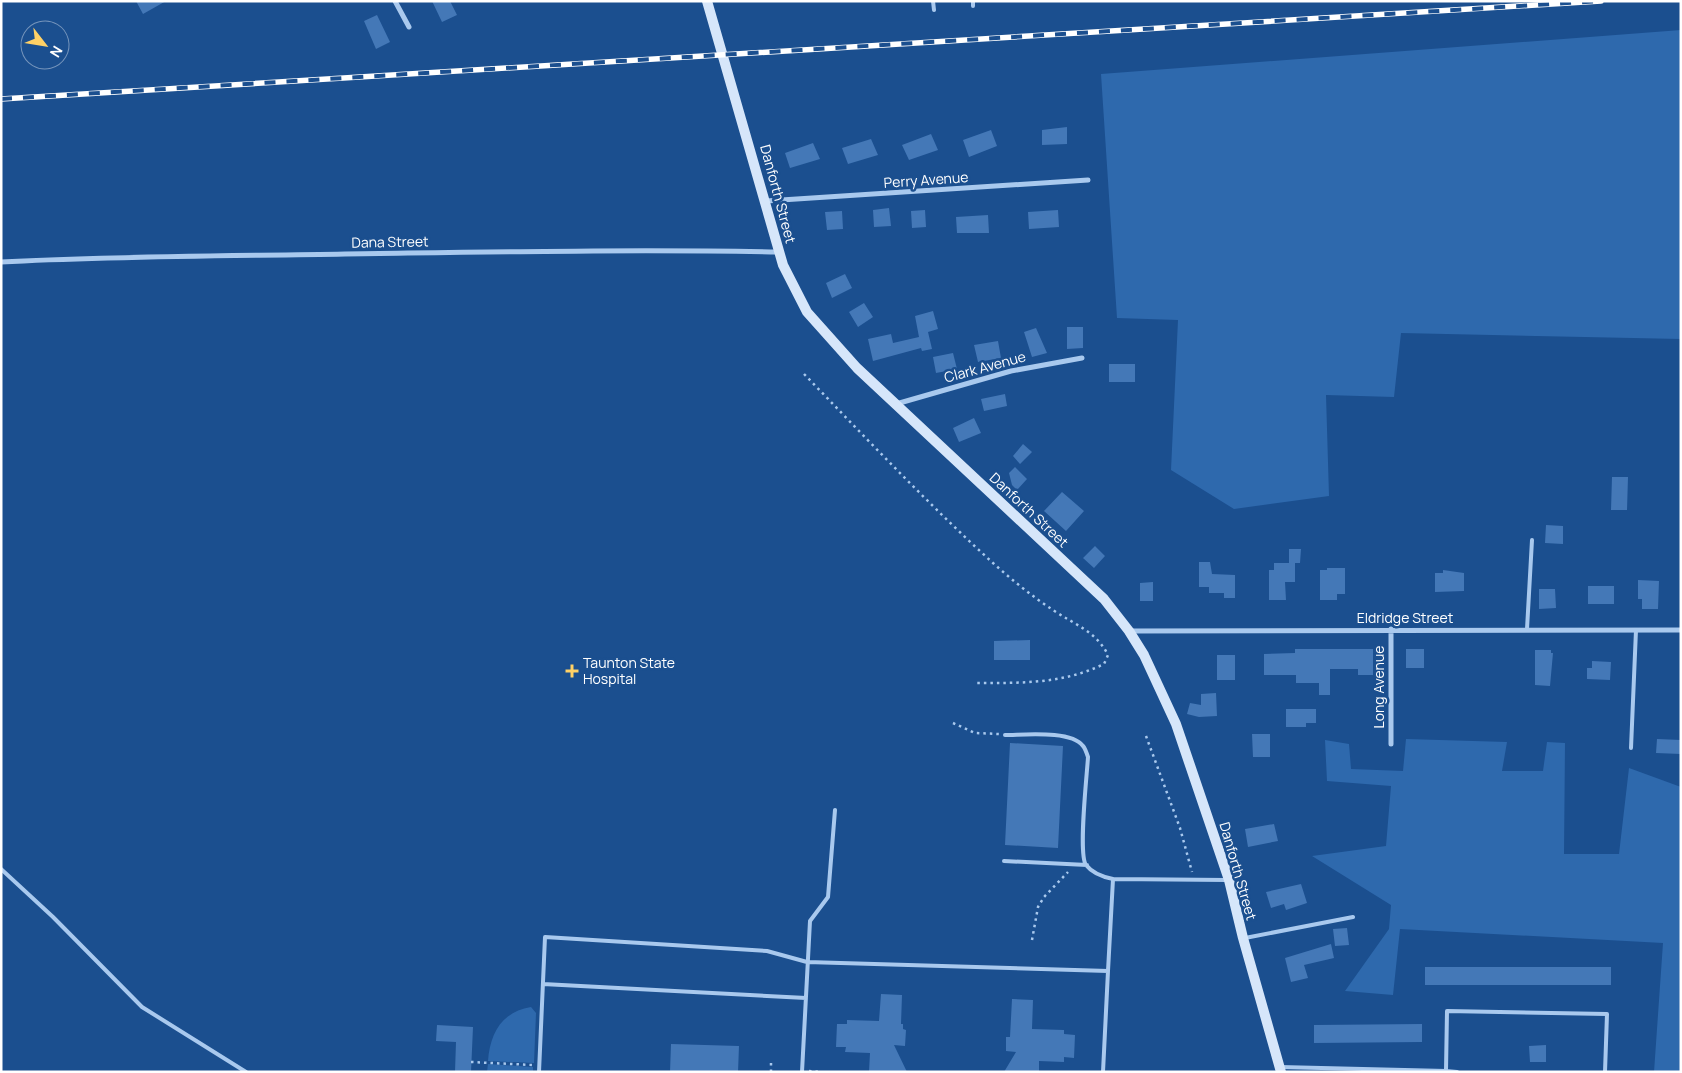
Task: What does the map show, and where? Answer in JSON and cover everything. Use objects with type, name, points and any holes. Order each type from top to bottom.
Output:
[{"type":"street","points":[[395,1],[409,27]]},
{"type":"street","name":"Danforth Street","points":[[707,1],[766,201],[779,252],[789,280],[807,312],[844,355],[1094,589],[1129,631],[1152,668],[1176,724],[1229,880],[1243,938],[1281,1070]]},
{"type":"street","name":"Perry Avenue","points":[[766,201],[1088,180]]},
{"type":"street","name":"Dana Street","points":[[1,262],[86,258],[373,253],[670,250],[779,252]]},
{"type":"street","name":"Clark Avenue","points":[[895,404],[1011,371],[1082,358]]},
{"type":"street","name":"Eldridge Street","points":[[1129,631],[1390,629],[1681,630]]},
{"type":"street","name":"Long Avenue","points":[[1390,629],[1391,744]]},
{"type":"lane","points":[[933,1],[934,10]]},
{"type":"lane","points":[[1527,629],[1532,540]]},
{"type":"lane","points":[[1631,748],[1636,630]]},
{"type":"lane","points":[[1005,735],[1061,736],[1074,739],[1083,746],[1088,757],[1082,851],[1087,865],[1101,876],[1113,879],[1229,880]]},
{"type":"lane","points":[[802,1071],[810,921],[828,897],[834,810]]},
{"type":"lane","points":[[1004,861],[1087,865]]},
{"type":"lane","points":[[1,869],[46,910],[142,1006],[246,1072]]},
{"type":"lane","points":[[1103,1072],[1113,879]]},
{"type":"lane","points":[[1243,938],[1352,917]]},
{"type":"lane","points":[[539,1072],[545,938],[767,951],[807,962],[1108,971]]},
{"type":"lane","points":[[543,984],[806,998]]},
{"type":"lane","points":[[1446,1071],[1447,1011],[1607,1014],[1605,1072]]},
{"type":"lane","points":[[1281,1070],[1457,1072]]},
{"type":"path","points":[[804,374],[907,480],[994,564],[1053,610],[1088,629],[1103,644],[1108,655],[1104,664],[1069,678],[1027,683],[976,683]]},
{"type":"path","points":[[953,723],[975,733],[1005,735]]},
{"type":"path","points":[[1146,736],[1180,828],[1194,881]]},
{"type":"path","points":[[1032,940],[1040,902],[1075,865]]},
{"type":"path","points":[[472,1062],[539,1065]]},
{"type":"path","points":[[771,1063],[771,1072]]},
{"type":"path","points":[[802,1071],[822,1072]]},
{"type":"shaded area","points":[[1681,30],[1681,339],[1401,333],[1394,397],[1326,395],[1329,496],[1234,509],[1171,470],[1178,320],[1117,318],[1101,74]]},
{"type":"shaded area","points":[[1406,739],[1507,742],[1502,771],[1543,771],[1547,742],[1565,743],[1564,854],[1619,854],[1629,768],[1681,787],[1681,1072],[1654,1072],[1663,943],[1400,929],[1393,995],[1345,991],[1389,929],[1391,905],[1312,856],[1386,846],[1391,786],[1327,781],[1325,740],[1349,744],[1351,769],[1403,771]]},
{"type":"shaded area","points":[[531,1007],[536,1013],[534,1063],[488,1061],[491,1042],[499,1026],[512,1014]]},
{"type":"shaded area","points":[[488,1064],[533,1067],[533,1072],[487,1072]]},
{"type":"building","points":[[136,1],[166,1],[143,14]]},
{"type":"building","points":[[432,1],[450,1],[457,15],[442,22]]},
{"type":"building","points":[[377,15],[390,42],[376,49],[364,21]]},
{"type":"building","points":[[1067,127],[1067,144],[1042,145],[1042,130]]},
{"type":"building","points":[[991,130],[997,146],[969,157],[963,140]]},
{"type":"building","points":[[931,134],[938,150],[909,160],[902,145]]},
{"type":"building","points":[[871,139],[878,155],[848,164],[842,148]]},
{"type":"building","points":[[813,143],[820,159],[790,168],[785,153]]},
{"type":"building","points":[[889,208],[891,226],[874,227],[873,210]]},
{"type":"building","points":[[925,210],[926,227],[912,228],[911,211]]},
{"type":"building","points":[[1058,210],[1059,227],[1029,229],[1028,212]]},
{"type":"building","points":[[842,211],[843,229],[827,230],[825,212]]},
{"type":"building","points":[[988,215],[989,233],[957,233],[956,217]]},
{"type":"building","points":[[845,274],[852,288],[832,298],[826,283]]},
{"type":"building","points":[[864,303],[873,317],[858,327],[849,312]]},
{"type":"building","points":[[933,311],[938,329],[928,332],[932,349],[922,351],[921,348],[873,361],[868,339],[891,334],[893,343],[919,337],[915,316]]},
{"type":"building","points":[[1067,327],[1083,327],[1083,348],[1067,349]]},
{"type":"building","points":[[1036,328],[1047,353],[1032,357],[1024,332]]},
{"type":"building","points":[[998,341],[1001,358],[978,362],[974,345]]},
{"type":"building","points":[[953,353],[957,369],[936,373],[933,357]]},
{"type":"building","points":[[1109,364],[1135,364],[1135,382],[1109,382]]},
{"type":"building","points":[[1005,394],[1007,406],[984,411],[981,399]]},
{"type":"building","points":[[974,418],[981,433],[959,442],[953,428]]},
{"type":"building","points":[[1023,444],[1032,452],[1020,464],[1013,456]]},
{"type":"building","points":[[1015,467],[1027,479],[1017,490],[1012,485],[1009,473]]},
{"type":"building","points":[[1612,477],[1628,477],[1627,510],[1611,510]]},
{"type":"building","points":[[1062,492],[1084,511],[1066,531],[1044,511]]},
{"type":"building","points":[[1546,525],[1563,526],[1563,544],[1545,543]]},
{"type":"building","points":[[1095,546],[1105,556],[1094,568],[1083,558]]},
{"type":"building","points":[[1289,549],[1301,549],[1300,563],[1295,563],[1295,582],[1285,582],[1286,600],[1269,600],[1269,570],[1274,570],[1274,563],[1289,563]]},
{"type":"building","points":[[1199,562],[1210,562],[1212,574],[1235,575],[1235,598],[1224,598],[1224,593],[1209,593],[1209,587],[1199,587]]},
{"type":"building","points":[[1327,568],[1345,568],[1345,594],[1337,594],[1337,600],[1320,600],[1320,570],[1327,570]]},
{"type":"building","points":[[1443,570],[1464,573],[1464,591],[1435,592],[1435,573],[1443,573]]},
{"type":"building","points":[[1638,580],[1659,581],[1658,609],[1642,609],[1642,599],[1638,599]]},
{"type":"building","points":[[1153,582],[1153,601],[1140,601],[1140,583]]},
{"type":"building","points":[[1588,586],[1614,586],[1614,604],[1588,604]]},
{"type":"building","points":[[1539,589],[1555,589],[1556,608],[1539,609]]},
{"type":"building","points":[[1030,640],[1030,660],[994,660],[994,641]]},
{"type":"building","points":[[1295,649],[1373,649],[1373,675],[1358,675],[1358,669],[1330,669],[1330,695],[1319,695],[1319,683],[1296,683],[1296,675],[1264,675],[1264,654],[1295,653]]},
{"type":"building","points":[[1406,649],[1424,649],[1424,668],[1406,668]]},
{"type":"building","points":[[1535,650],[1551,650],[1551,653],[1553,653],[1550,686],[1535,685]]},
{"type":"building","points":[[1217,655],[1235,655],[1235,680],[1217,680]]},
{"type":"building","points":[[1592,661],[1611,662],[1610,680],[1587,679],[1587,668],[1592,668]]},
{"type":"building","points":[[1216,693],[1217,716],[1199,717],[1187,714],[1190,703],[1201,705],[1201,694]]},
{"type":"building","points":[[1286,709],[1316,709],[1316,723],[1306,723],[1306,727],[1286,727]]},
{"type":"building","points":[[1252,734],[1270,734],[1270,757],[1253,757]]},
{"type":"building","points":[[1657,739],[1681,740],[1681,754],[1656,753]]},
{"type":"building","points":[[1010,743],[1063,746],[1058,848],[1005,845]]},
{"type":"building","points":[[1274,824],[1278,841],[1248,847],[1245,829]]},
{"type":"building","points":[[1301,884],[1307,903],[1286,910],[1284,904],[1271,908],[1266,892]]},
{"type":"building","points":[[1347,928],[1349,945],[1335,946],[1333,929]]},
{"type":"building","points":[[1331,944],[1334,958],[1304,965],[1308,978],[1291,982],[1285,958]]},
{"type":"building","points":[[1425,967],[1611,967],[1611,985],[1425,985]]},
{"type":"building","points":[[881,994],[902,995],[901,1024],[903,1024],[903,1029],[906,1030],[905,1046],[894,1045],[907,1072],[869,1072],[870,1053],[845,1052],[846,1047],[836,1047],[837,1024],[847,1024],[847,1020],[879,1021]]},
{"type":"building","points":[[1012,999],[1033,1000],[1032,1029],[1064,1030],[1064,1034],[1075,1035],[1074,1058],[1064,1057],[1064,1062],[1039,1061],[1039,1072],[1004,1072],[1016,1052],[1006,1051],[1006,1037],[1010,1037]]},
{"type":"building","points":[[1422,1024],[1422,1042],[1314,1043],[1314,1025]]},
{"type":"building","points":[[437,1025],[473,1027],[471,1072],[455,1072],[456,1042],[436,1041]]},
{"type":"building","points":[[671,1044],[739,1046],[738,1072],[670,1072]]},
{"type":"building","points":[[1546,1045],[1546,1062],[1530,1062],[1529,1046]]},
{"type":"railway","points":[[1,99],[1601,1]]},
{"type":"place","name":"Taunton State Hospital","points":[[572,671]]}]
